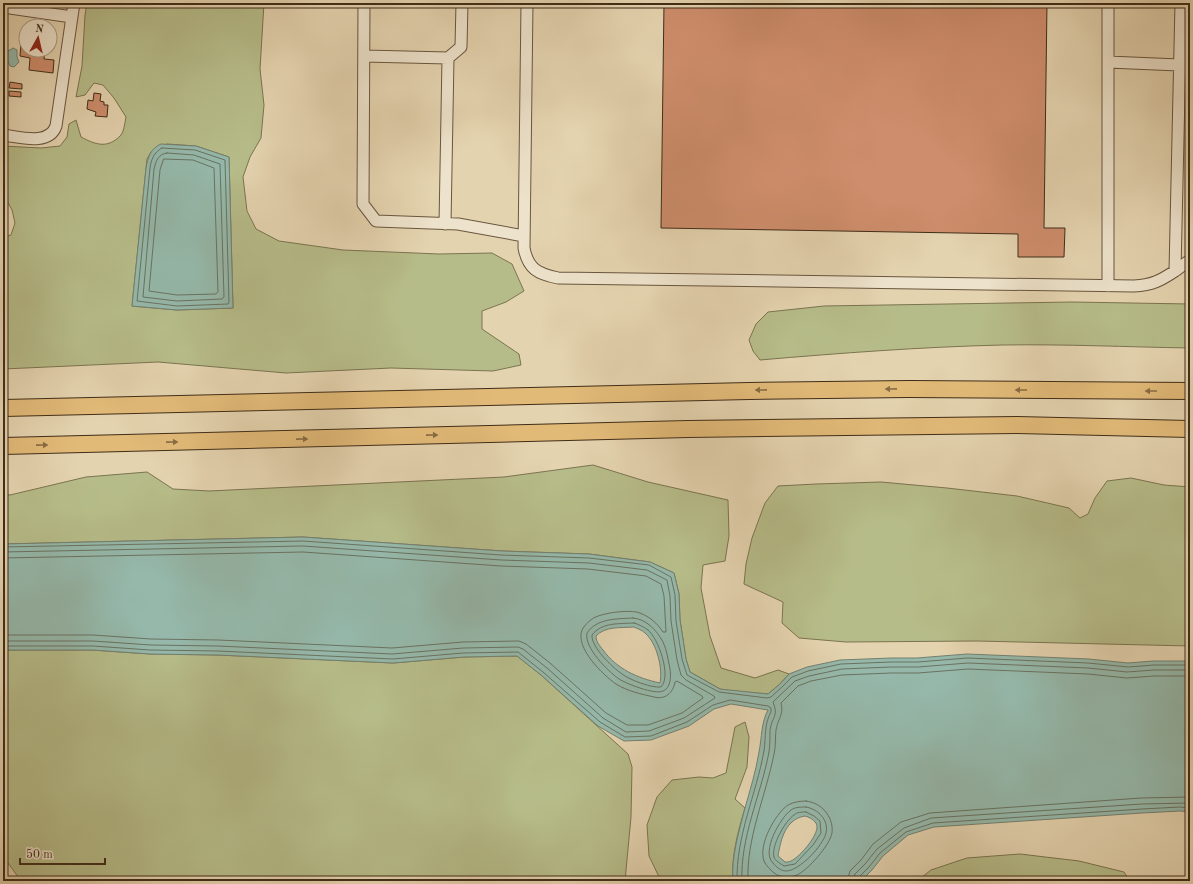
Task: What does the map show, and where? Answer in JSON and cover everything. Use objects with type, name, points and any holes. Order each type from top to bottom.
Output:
[{"type":"highway","points":[[3,408],[749,390],[909,389],[1190,391]]},
{"type":"highway","points":[[3,446],[688,429],[1017,425],[1190,429]]},
{"type":"street","points":[[3,135],[39,139],[46,138],[54,132],[74,3]]},
{"type":"street","points":[[364,3],[363,204],[376,222],[458,224],[524,236]]},
{"type":"street","points":[[364,56],[448,58],[461,47],[462,3]]},
{"type":"street","points":[[527,3],[524,248],[526,257],[531,266],[539,272],[558,278],[1108,286],[1146,285],[1157,282],[1190,260]]},
{"type":"street","points":[[1108,3],[1108,286]]},
{"type":"street","points":[[1175,270],[1181,3]]},
{"type":"street","points":[[3,7],[72,17]]},
{"type":"street","points":[[445,224],[448,58]]},
{"type":"street","points":[[1108,62],[1179,65]]},
{"type":"green space","points":[[87,3],[264,3],[260,69],[264,105],[261,138],[250,157],[243,177],[247,211],[256,229],[279,241],[343,250],[439,254],[492,253],[512,264],[524,291],[506,302],[482,311],[482,329],[519,354],[521,365],[493,371],[391,368],[286,373],[158,362],[3,369],[3,237],[11,235],[15,223],[12,210],[3,194],[3,146],[41,148],[60,146],[67,137],[69,124],[76,120],[81,137],[97,144],[107,144],[111,142],[121,135],[123,131],[126,117],[114,98],[103,85],[94,83],[85,95],[76,97],[82,66]],"holes":[[[167,144],[196,146],[229,157],[233,308],[177,310],[132,306],[147,159],[151,152]]]},
{"type":"green space","points":[[1072,302],[1190,304],[1190,348],[1002,345],[941,347],[760,360],[753,351],[749,340],[756,324],[768,312],[824,306]]},
{"type":"green space","points":[[593,465],[648,482],[728,500],[729,536],[725,561],[703,565],[701,588],[710,636],[721,668],[755,678],[778,670],[789,674],[768,694],[722,690],[690,672],[686,659],[680,620],[679,594],[674,573],[650,562],[589,554],[502,551],[303,537],[3,544],[3,494],[10,495],[86,477],[147,472],[173,489],[209,491],[504,477]]},
{"type":"green space","points":[[1131,478],[1164,485],[1190,487],[1190,646],[977,641],[846,642],[799,638],[782,623],[783,602],[744,584],[746,564],[752,538],[765,503],[778,486],[881,482],[947,488],[1017,496],[1069,508],[1080,518],[1088,514],[1095,498],[1107,481]]},
{"type":"green space","points":[[92,650],[150,654],[218,655],[393,663],[464,657],[517,656],[541,675],[628,754],[632,767],[631,817],[625,881],[21,881],[3,856],[3,651]]},
{"type":"green space","points":[[745,722],[749,737],[747,767],[735,799],[745,808],[734,853],[733,881],[661,881],[649,856],[647,825],[657,797],[672,780],[699,777],[713,778],[726,773],[735,727]]},
{"type":"green space","points":[[1020,854],[1079,861],[1124,872],[1130,881],[917,881],[931,870],[967,858]]},
{"type":"water","points":[[13,48],[17,50],[19,62],[14,67],[10,66],[6,57],[8,51]]},
{"type":"water","points":[[161,144],[196,146],[229,157],[233,308],[177,310],[132,306],[146,168],[150,153]]},
{"type":"water","points":[[303,537],[502,551],[589,554],[650,562],[674,573],[679,594],[680,620],[686,659],[690,672],[720,689],[768,694],[789,674],[807,667],[840,660],[917,658],[967,654],[1089,659],[1128,663],[1190,661],[1190,812],[1180,811],[1142,813],[934,827],[908,835],[883,856],[861,881],[733,881],[733,863],[736,844],[755,773],[763,725],[768,710],[731,704],[714,709],[689,726],[651,740],[624,741],[598,726],[541,675],[517,656],[464,657],[393,663],[218,655],[150,654],[92,650],[3,651],[3,544]],"holes":[[[634,627],[644,632],[653,643],[660,664],[660,683],[628,672],[609,657],[599,645],[596,636],[600,633],[614,628]],[[805,816],[814,820],[817,827],[816,832],[800,855],[789,862],[785,862],[778,856],[783,836],[793,821]]]},
{"type":"building","points":[[664,3],[1047,3],[1044,228],[1065,228],[1064,257],[1018,257],[1018,234],[661,228]]},
{"type":"building","points":[[30,58],[54,60],[53,73],[29,70]]},
{"type":"building","points":[[10,82],[22,84],[22,89],[9,88]]},
{"type":"building","points":[[9,91],[21,92],[21,97],[9,96]]},
{"type":"building","points":[[94,93],[101,94],[100,101],[104,102],[104,105],[108,105],[107,117],[95,116],[96,112],[87,109],[88,100],[93,101]]}]
